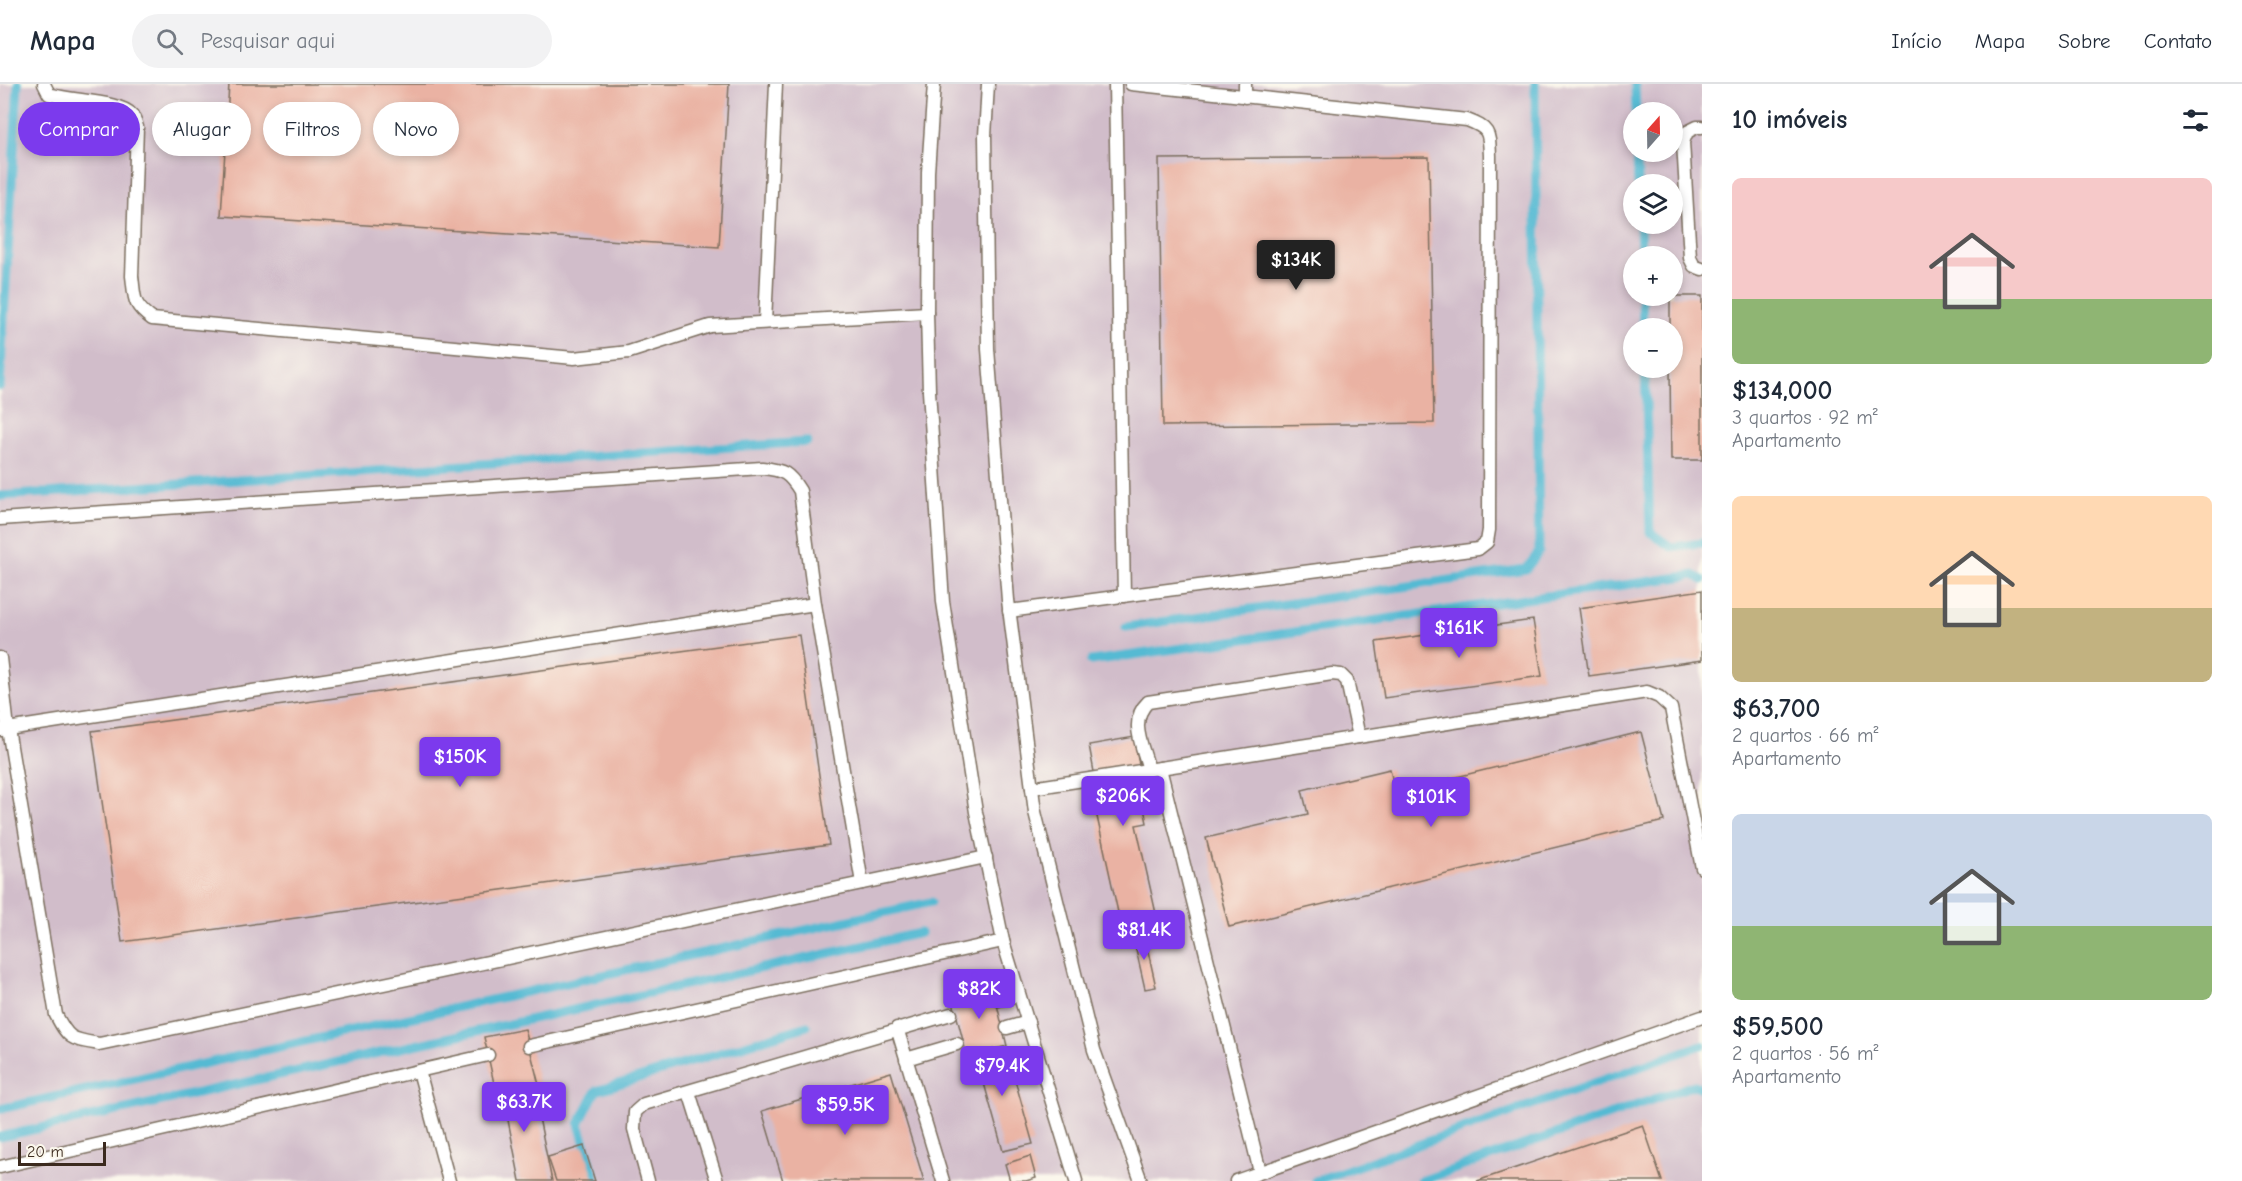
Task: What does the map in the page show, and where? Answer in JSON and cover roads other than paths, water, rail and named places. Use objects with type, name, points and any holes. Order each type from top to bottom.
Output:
[{"type":"lane","points":[[44,84],[49,94],[64,99],[113,105],[131,113],[137,126],[132,276],[135,300],[139,310],[152,320],[574,358],[629,352],[710,326],[927,313]]},
{"type":"lane","points":[[765,322],[776,84]]},
{"type":"lane","points":[[934,84],[928,171],[927,313],[929,391],[943,602],[976,812],[1003,941],[1076,1181]]},
{"type":"lane","points":[[988,84],[986,136],[988,349],[1009,611],[1035,812],[1094,1050],[1141,1181]]},
{"type":"lane","points":[[1115,84],[1124,596]]},
{"type":"lane","points":[[1009,611],[1478,549],[1487,542],[1489,507],[1489,137],[1483,126],[1467,120],[1131,84]]},
{"type":"lane","points":[[1245,84],[1245,97]]},
{"type":"lane","points":[[1702,127],[1687,132],[1683,142],[1690,258],[1694,266],[1702,269]]},
{"type":"lane","points":[[0,519],[762,468],[778,470],[791,476],[800,491],[814,604],[862,884]]},
{"type":"lane","points":[[4,730],[814,604]]},
{"type":"lane","points":[[0,658],[4,730],[56,1015],[67,1036],[80,1041],[99,1044],[986,857]]},
{"type":"lane","points":[[1260,1172],[1155,769],[1137,723],[1139,710],[1148,702],[1320,675],[1341,675],[1347,681],[1359,737]]},
{"type":"lane","points":[[1032,788],[1647,692],[1659,697],[1671,708],[1702,868]]},
{"type":"lane","points":[[529,1047],[1003,941]]},
{"type":"lane","points":[[999,1000],[1019,995]]},
{"type":"lane","points":[[648,1181],[634,1129],[635,1112],[644,1104],[951,1014]]},
{"type":"lane","points":[[1236,1181],[1702,1017]]},
{"type":"lane","points":[[1007,1029],[1028,1022]]},
{"type":"lane","points":[[897,1028],[943,1181]]},
{"type":"lane","points":[[906,1059],[957,1044]]},
{"type":"lane","points":[[0,1167],[488,1055]]},
{"type":"lane","points":[[419,1071],[449,1181]]},
{"type":"lane","points":[[688,1092],[717,1181]]},
{"type":"waterway","points":[[0,386],[18,84]]},
{"type":"waterway","points":[[1126,627],[1526,569],[1539,552],[1535,84]]},
{"type":"waterway","points":[[1635,84],[1636,102]]},
{"type":"waterway","points":[[1637,162],[1638,174]]},
{"type":"waterway","points":[[1640,234],[1641,246]]},
{"type":"waterway","points":[[1642,306],[1643,318]]},
{"type":"waterway","points":[[1645,378],[1650,532],[1671,547],[1702,543]]},
{"type":"waterway","points":[[0,496],[807,442]]},
{"type":"waterway","points":[[1091,661],[1694,575],[1702,580]]},
{"type":"waterway","points":[[0,1109],[931,902]]},
{"type":"waterway","points":[[0,1137],[920,933]]},
{"type":"waterway","points":[[596,1181],[579,1124],[596,1091],[807,1026]]},
{"type":"waterway","points":[[1315,1181],[1702,1045]]},
{"type":"waterway","points":[[1421,1181],[1694,1085],[1702,1088]]}]
